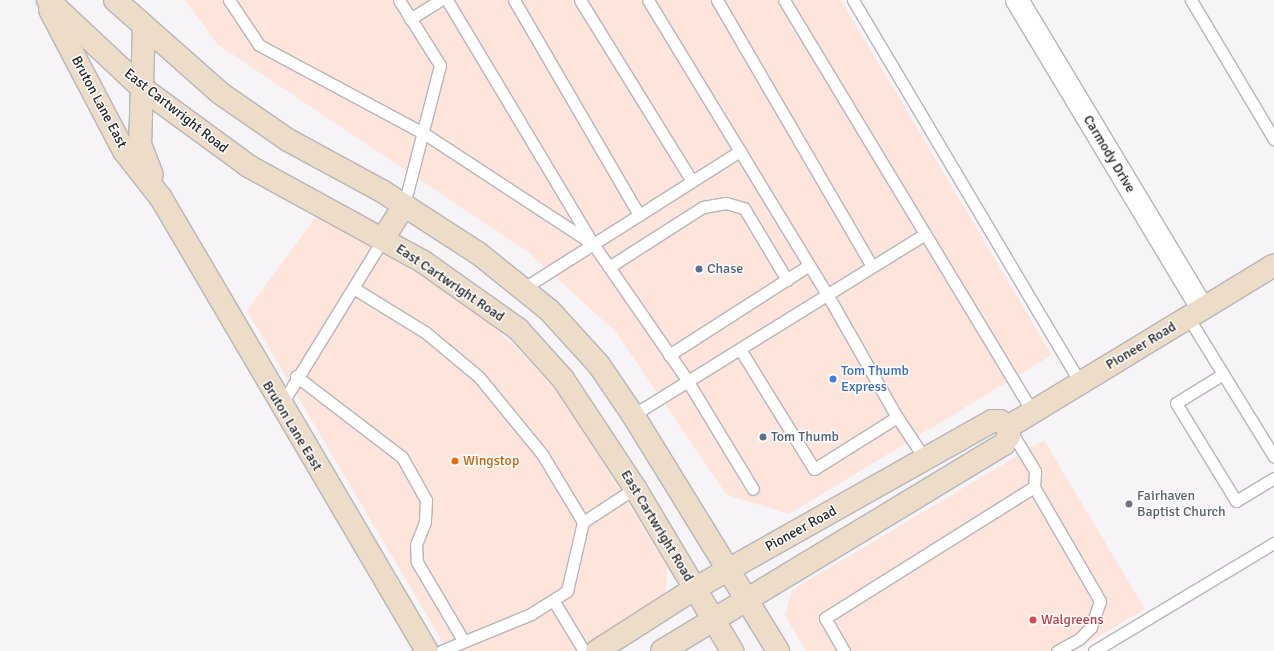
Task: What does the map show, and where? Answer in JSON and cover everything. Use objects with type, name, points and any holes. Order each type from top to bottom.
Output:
[{"type":"main road","name":"Bruton Lane East","points":[[44,0],[124,151],[161,198],[280,406],[427,651]]},
{"type":"main road","name":"East Cartwright Road","points":[[48,0],[142,88],[250,167],[422,261],[518,329],[563,379],[635,488],[732,651]]},
{"type":"main road","points":[[115,0],[220,93],[288,140],[404,205],[524,288],[580,342],[633,415],[778,651]]},
{"type":"main road","name":"Bruton Lane East","points":[[144,26],[140,144],[161,198]]},
{"type":"main road","points":[[383,239],[404,205]]},
{"type":"main road","name":"Pioneer Road","points":[[597,651],[728,569],[992,421],[1000,421],[1008,427],[1274,265]]},
{"type":"main road","points":[[662,651],[714,621],[1004,444],[1009,436],[1008,427]]},
{"type":"street","name":"Carmody Drive","points":[[1017,0],[1195,313]]},
{"type":"lane","points":[[229,0],[258,45],[425,134],[593,244]]},
{"type":"lane","points":[[399,0],[440,66],[425,134],[404,205]]},
{"type":"lane","points":[[410,19],[441,0]]},
{"type":"lane","points":[[447,0],[593,244],[687,380],[753,488]]},
{"type":"lane","points":[[514,0],[639,215]]},
{"type":"lane","points":[[580,0],[692,182]]},
{"type":"lane","points":[[648,0],[810,265],[897,417],[925,459]]},
{"type":"lane","points":[[717,0],[872,266]]},
{"type":"lane","points":[[784,0],[1033,412]]},
{"type":"lane","points":[[853,0],[1080,383]]},
{"type":"lane","points":[[1190,0],[1274,139]]},
{"type":"lane","points":[[524,288],[740,151]]},
{"type":"lane","points":[[609,267],[703,207],[726,204],[744,208],[787,280]]},
{"type":"lane","points":[[633,415],[687,380],[740,349],[925,234]]},
{"type":"lane","points":[[280,406],[296,376],[355,289],[383,239]]},
{"type":"lane","points":[[669,355],[810,265]]},
{"type":"lane","points":[[355,289],[425,332],[479,377],[542,454],[583,522]]},
{"type":"lane","points":[[1195,313],[1223,374],[1274,457]]},
{"type":"lane","points":[[740,349],[814,470],[897,417]]},
{"type":"lane","points":[[1223,374],[1176,403],[1236,501],[1274,478]]},
{"type":"lane","points":[[296,376],[402,457],[426,500],[425,522],[416,544],[417,562],[463,640]]},
{"type":"lane","points":[[1008,427],[1035,471],[1034,487],[1100,601],[1092,627],[1079,639],[1057,651]]},
{"type":"lane","points":[[844,651],[825,618],[1034,487]]},
{"type":"lane","points":[[441,651],[463,640],[531,614],[567,591],[583,522],[635,488]]},
{"type":"lane","points":[[1094,651],[1274,543]]},
{"type":"lane","points":[[553,600],[584,651]]},
{"type":"shaded area","points":[[185,0],[841,0],[1052,355],[789,514],[727,495],[615,331],[528,252],[217,44]]},
{"type":"shaded area","points":[[316,216],[459,297],[515,346],[565,401],[667,567],[666,591],[660,600],[575,651],[448,651],[247,311]]},
{"type":"shaded area","points":[[1044,440],[1145,609],[1074,651],[806,651],[785,616],[792,590]]},
{"type":"place","name":"Chase","points":[[699,269]]},
{"type":"place","name":"Tom Thumb Express","points":[[833,379]]},
{"type":"place","name":"Tom Thumb","points":[[763,437]]},
{"type":"place","name":"Wingstop","points":[[455,461]]},
{"type":"place","name":"Fairhaven Baptist Church","points":[[1129,504]]},
{"type":"place","name":"Walgreens","points":[[1033,620]]}]
